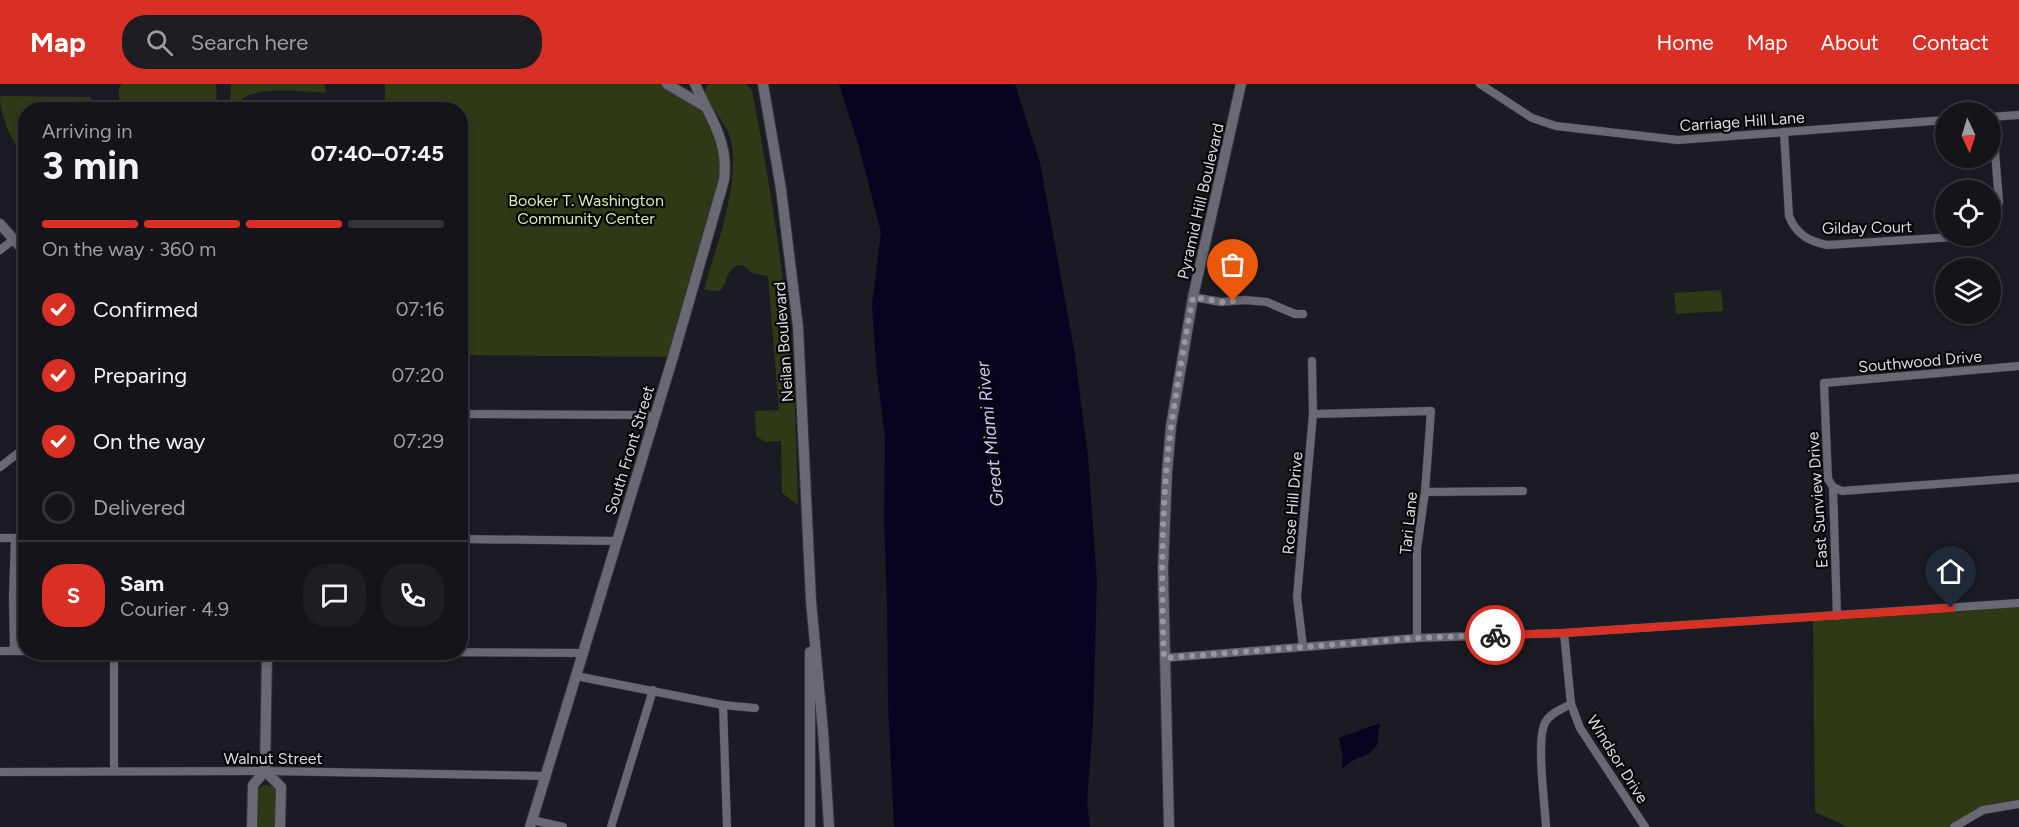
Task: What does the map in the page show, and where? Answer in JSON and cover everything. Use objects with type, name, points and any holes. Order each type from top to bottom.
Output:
[{"type":"street","points":[[667,84],[704,106]]},
{"type":"street","name":"South Front Street","points":[[531,823],[724,180],[726,164],[724,148],[715,123],[704,106],[695,84]]},
{"type":"street","name":"Neilan Boulevard","points":[[762,84],[782,189],[798,327],[811,601],[829,827]]},
{"type":"street","name":"Pyramid Hill Boulevard","points":[[1169,827],[1163,569],[1171,426],[1193,297],[1241,84]]},
{"type":"street","name":"Carriage Hill Lane","points":[[1480,84],[1532,118],[1556,126],[1678,140],[1935,121]]},
{"type":"street","points":[[2001,116],[2019,115]]},
{"type":"street","name":"Gilday Court","points":[[1784,132],[1789,216],[1794,228],[1804,237],[1827,245],[1935,238]]},
{"type":"street","points":[[0,224],[18,245]]},
{"type":"street","points":[[0,250],[13,240]]},
{"type":"street","points":[[1193,297],[1221,302],[1245,300],[1267,302],[1295,314],[1303,314]]},
{"type":"street","name":"Rose Hill Drive","points":[[1304,647],[1297,597],[1313,414],[1312,361]]},
{"type":"street","name":"Southwood Drive","points":[[1824,383],[2019,366]]},
{"type":"street","name":"East Sunview Drive","points":[[1824,383],[1828,479],[1833,487],[1837,616]]},
{"type":"street","name":"Tari Lane","points":[[1313,414],[1431,411],[1425,492],[1417,549],[1417,638]]},
{"type":"street","points":[[468,414],[580,413],[654,418]]},
{"type":"street","points":[[0,467],[18,453]]},
{"type":"street","points":[[1833,487],[1842,491],[2019,478]]},
{"type":"street","points":[[1425,492],[1523,491]]},
{"type":"street","points":[[0,531],[3,538],[15,538],[14,651]]},
{"type":"street","points":[[468,539],[617,541]]},
{"type":"street","name":"Neilan Boulevard","points":[[810,827],[808,719],[811,601]]},
{"type":"street","points":[[1164,658],[1417,638],[1563,633],[2019,603]]},
{"type":"street","name":"Windsor Drive","points":[[1563,633],[1571,704],[1580,728],[1645,827]]},
{"type":"street","points":[[0,651],[18,651]]},
{"type":"street","points":[[468,652],[582,653]]},
{"type":"street","points":[[114,660],[114,771]]},
{"type":"street","points":[[252,827],[253,785],[265,771],[267,660]]},
{"type":"street","points":[[576,676],[723,705],[755,708]]},
{"type":"street","points":[[611,827],[653,690]]},
{"type":"street","points":[[1546,827],[1541,740],[1544,725],[1550,716],[1571,704]]},
{"type":"street","points":[[723,705],[727,827]]},
{"type":"street","points":[[265,771],[281,787],[280,827]]},
{"type":"street","name":"Walnut Street","points":[[0,772],[265,771],[546,776]]},
{"type":"street","points":[[1954,827],[1983,810],[2019,804]]},
{"type":"street","points":[[531,823],[562,827]]},
{"type":"green space","points":[[122,84],[216,84],[217,102],[120,102],[119,87]]},
{"type":"green space","points":[[231,84],[324,84],[326,91],[325,93],[258,92],[240,102],[230,102]]},
{"type":"green space","name":"Booker T. Washington Community Center","points":[[385,84],[667,84],[704,106],[726,164],[673,357],[468,355],[468,102],[385,102]]},
{"type":"green space","points":[[709,84],[746,84],[752,90],[783,277],[794,391],[798,505],[782,493],[781,441],[765,442],[756,436],[755,411],[779,410],[768,276],[752,273],[739,265],[733,267],[728,274],[724,287],[718,291],[704,289],[721,234],[733,173],[730,137],[705,93]]},
{"type":"green space","points":[[0,96],[91,97],[91,102],[18,102],[18,147],[8,129]]},
{"type":"green space","points":[[1721,290],[1723,311],[1676,314],[1674,293]]},
{"type":"green space","points":[[2019,603],[2019,804],[2003,805],[1954,827],[1848,827],[1815,812],[1813,617]]},
{"type":"green space","points":[[265,785],[277,789],[277,827],[257,827],[257,789]]},
{"type":"water","name":"Great Miami River","points":[[839,84],[1015,84],[1040,163],[1074,349],[1088,457],[1097,581],[1093,723],[1087,801],[1090,827],[894,827],[888,704],[884,518],[885,438],[876,365],[872,305],[881,232],[859,147]]},
{"type":"water","points":[[1380,723],[1377,745],[1370,753],[1341,769],[1343,758],[1339,738]]},
{"type":"way so far","points":[[1233,301],[1221,302],[1193,297],[1171,426],[1167,472],[1162,619],[1164,658],[1417,638],[1495,635]]},
{"type":"route","points":[[1495,635],[1563,633],[1951,608]]}]
